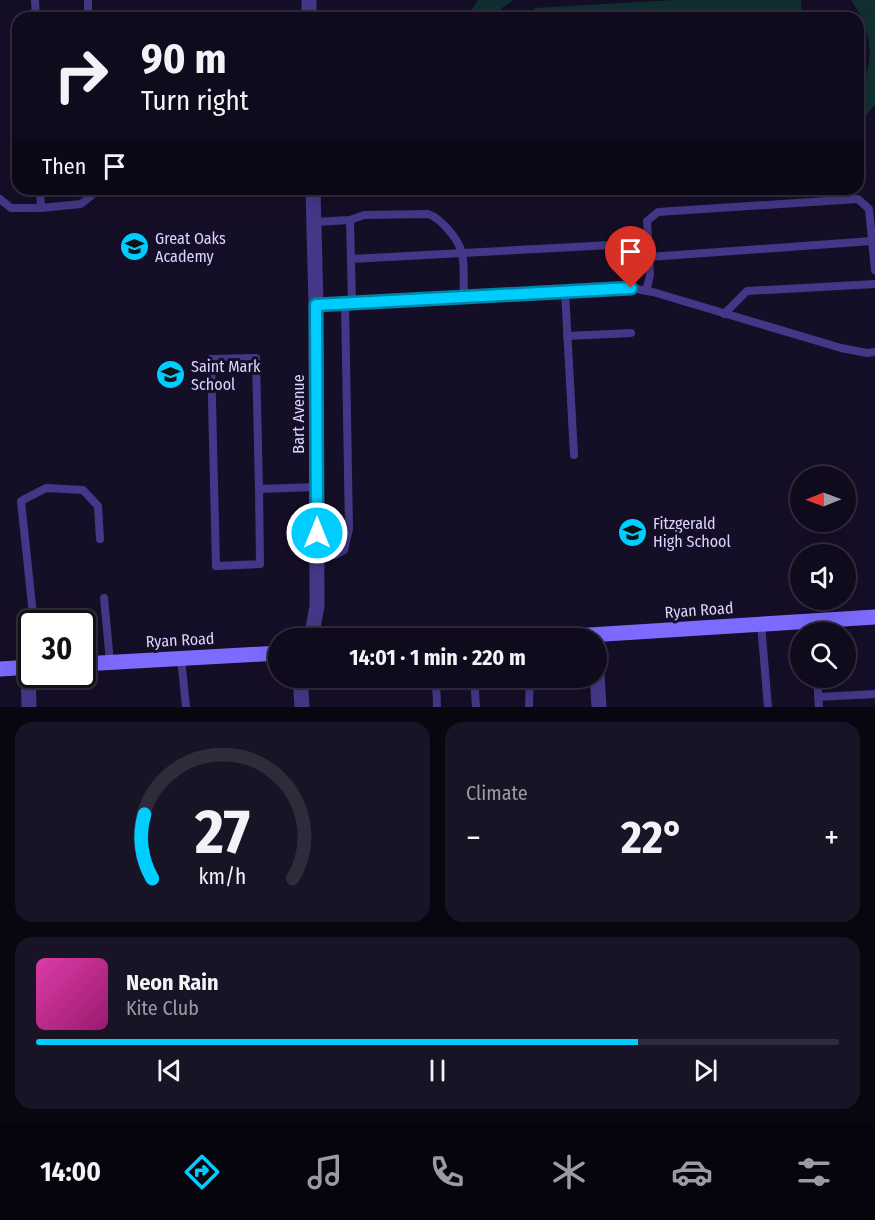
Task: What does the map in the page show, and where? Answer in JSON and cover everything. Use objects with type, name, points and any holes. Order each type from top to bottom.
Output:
[{"type":"main road","name":"Ryan Road","points":[[607,636],[761,624],[812,624],[875,617]]},
{"type":"main road","name":"Ryan Road","points":[[96,663],[268,654]]},
{"type":"main road","points":[[0,669],[18,668]]},
{"type":"street","name":"Bart Avenue","points":[[313,195],[317,606],[313,628]]},
{"type":"street","points":[[29,688],[29,707]]},
{"type":"street","points":[[301,688],[302,707]]},
{"type":"street","points":[[598,688],[599,707]]},
{"type":"lane","points":[[40,195],[41,208]]},
{"type":"lane","points":[[0,199],[11,208],[41,208],[81,204],[91,195]]},
{"type":"lane","points":[[646,291],[650,275],[647,221],[658,212],[858,199],[869,209],[875,270]]},
{"type":"lane","points":[[314,222],[350,220],[364,215],[428,214],[436,216],[462,253],[464,297]]},
{"type":"lane","points":[[317,556],[335,555],[344,550],[350,529],[350,220]]},
{"type":"lane","points":[[649,257],[872,241]]},
{"type":"lane","points":[[351,260],[648,243]]},
{"type":"lane","points":[[724,314],[747,291],[875,284]]},
{"type":"lane","points":[[316,305],[631,288],[841,348],[867,353],[875,352]]},
{"type":"lane","points":[[565,292],[574,455]]},
{"type":"lane","points":[[567,336],[631,333]]},
{"type":"lane","points":[[256,358],[258,489],[260,564],[216,566],[211,359],[256,358]]},
{"type":"lane","points":[[32,610],[21,501],[46,488],[83,490],[98,506],[100,539]]},
{"type":"lane","points":[[258,489],[317,488]]},
{"type":"lane","points":[[104,598],[110,662]]},
{"type":"lane","points":[[761,624],[768,707]]},
{"type":"lane","points":[[181,658],[186,707]]},
{"type":"lane","points":[[436,688],[437,707]]},
{"type":"lane","points":[[475,688],[476,707]]},
{"type":"lane","points":[[529,707],[530,688]]},
{"type":"lane","points":[[818,688],[819,707]]},
{"type":"lane","points":[[818,697],[875,694]]},
{"type":"green space","points":[[478,0],[514,0],[498,12],[470,12]]},
{"type":"green space","points":[[674,0],[801,0],[802,12],[534,12],[534,8]]},
{"type":"green space","points":[[851,0],[875,0],[875,105],[864,117],[864,79],[870,55],[864,12],[858,12]]},
{"type":"place","name":"Great Oaks Academy","points":[[134,247]]},
{"type":"place","name":"Saint Mark School","points":[[170,375]]},
{"type":"place","name":"Fitzgerald High School","points":[[632,532]]},
{"type":"route","points":[[317,533],[316,305],[631,288]]}]
